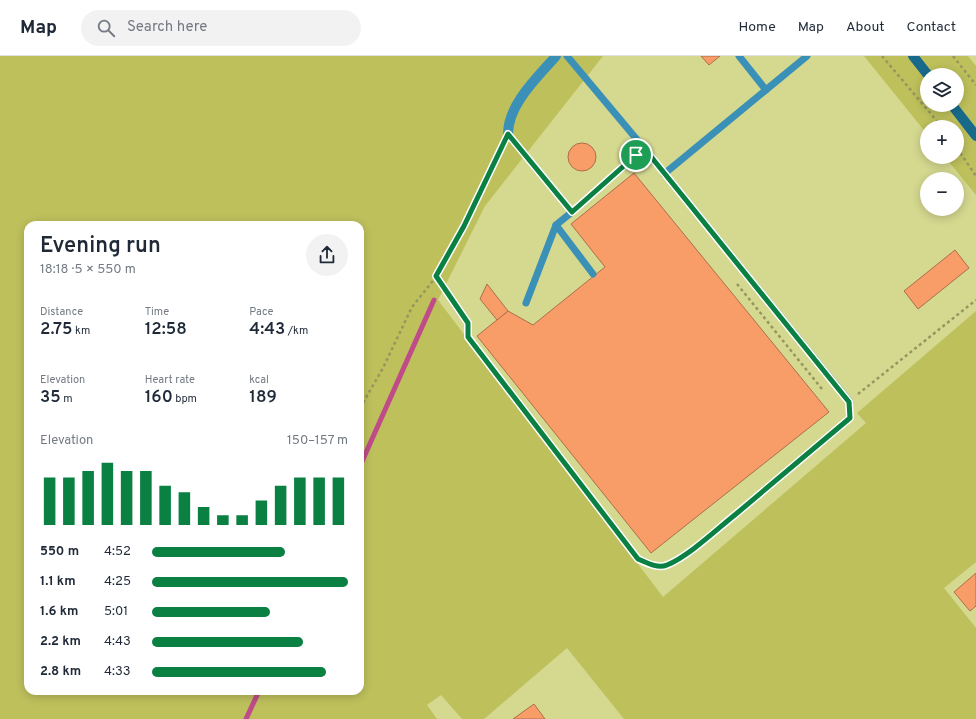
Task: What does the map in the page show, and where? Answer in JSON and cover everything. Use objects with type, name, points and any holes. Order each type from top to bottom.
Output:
[{"type":"main road","points":[[913,56],[922,68]]},
{"type":"main road","points":[[957,112],[976,136]]},
{"type":"street","points":[[508,134],[511,115],[516,105],[556,56]]},
{"type":"lane","points":[[567,56],[644,148],[849,402]]},
{"type":"lane","points":[[738,56],[766,90]]},
{"type":"lane","points":[[664,174],[807,56]]},
{"type":"lane","points":[[508,134],[572,212]]},
{"type":"lane","points":[[526,303],[556,225],[644,148]]},
{"type":"lane","points":[[556,225],[593,274]]},
{"type":"path","points":[[882,56],[936,120]]},
{"type":"path","points":[[953,56],[976,85]]},
{"type":"path","points":[[364,401],[383,368],[412,307],[436,276],[464,226],[508,134]]},
{"type":"path","points":[[964,158],[976,176]]},
{"type":"path","points":[[436,276],[468,323],[468,337],[638,559],[648,564],[657,566],[666,565],[681,558],[713,533],[850,418],[849,402],[976,300]]},
{"type":"path","points":[[732,278],[825,392]]},
{"type":"shaded area","points":[[0,56],[603,56],[485,206],[438,300],[663,597],[866,423],[857,413],[976,311],[976,562],[944,588],[976,628],[976,719],[624,719],[567,648],[484,719],[462,719],[441,695],[427,705],[437,719],[0,719]]},
{"type":"shaded area","points":[[864,56],[968,56],[976,66],[976,195],[964,180],[964,172],[957,172],[951,164],[964,164],[964,120],[920,120],[920,125]]},
{"type":"building","points":[[701,56],[720,56],[709,65]]},
{"type":"building","points":[[582,143],[592,147],[596,157],[592,167],[582,171],[572,167],[568,157],[572,147]]},
{"type":"building","points":[[634,173],[829,412],[651,553],[477,336],[508,311],[533,325],[605,267],[571,224]]},
{"type":"building","points":[[955,250],[969,268],[918,309],[904,291]]},
{"type":"building","points":[[487,284],[508,311],[497,320],[480,299]]},
{"type":"building","points":[[976,573],[976,606],[970,611],[954,592]]},
{"type":"building","points":[[534,704],[545,719],[513,719]]},
{"type":"waterway","points":[[364,457],[434,300]]},
{"type":"waterway","points":[[246,719],[257,695]]},
{"type":"route","points":[[508,134],[572,212],[636,155],[644,148],[849,402],[850,418],[681,558],[666,565],[657,566],[648,564],[638,559],[468,337],[468,323],[436,276],[464,226],[508,134]]}]
